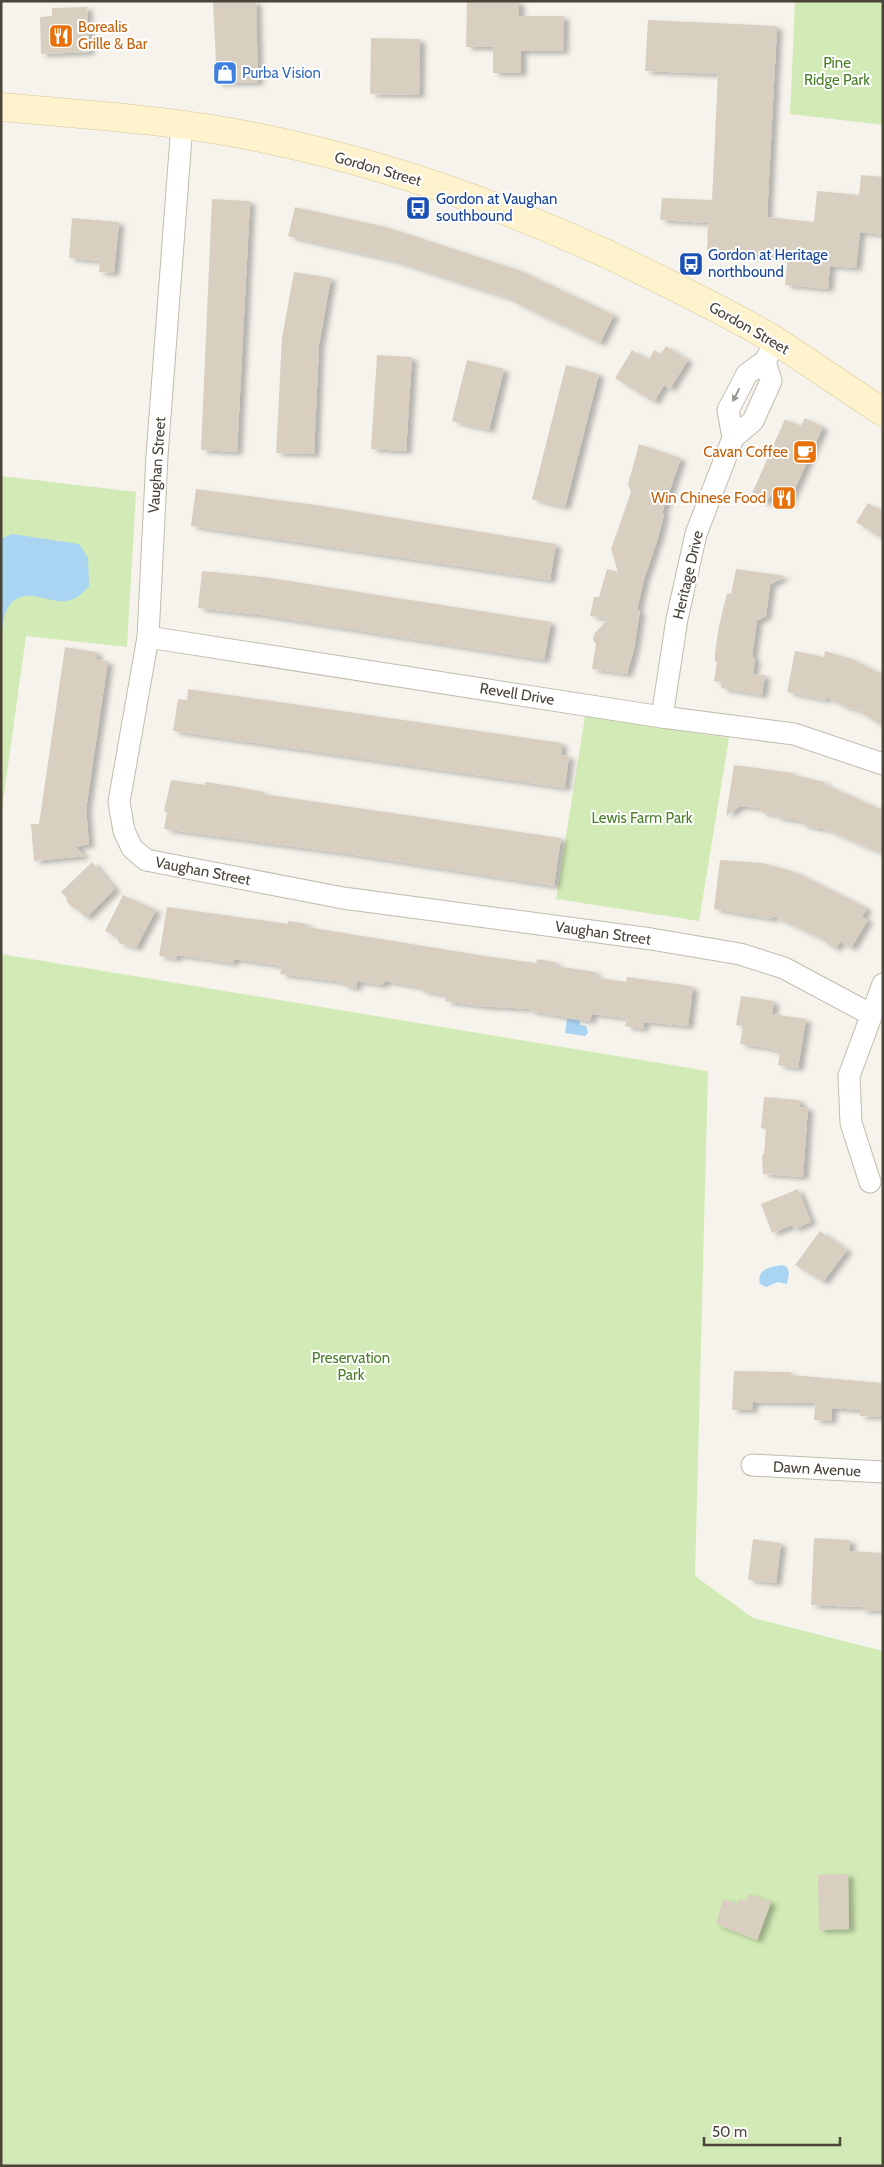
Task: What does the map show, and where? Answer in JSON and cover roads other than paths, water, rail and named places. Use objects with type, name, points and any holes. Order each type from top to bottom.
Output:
[{"type":"main road","name":"Gordon Street","points":[[1,107],[182,124],[262,138],[370,165],[472,198],[594,246],[770,351],[883,412]]},
{"type":"street","name":"Vaughan Street","points":[[182,124],[158,446],[148,637],[119,802],[124,831],[132,848],[146,860],[343,898],[651,939],[740,954],[784,968],[870,1014]]},
{"type":"street","name":"Heritage Drive","points":[[662,717],[677,619],[696,534],[733,438],[753,421],[771,381],[770,351]]},
{"type":"street","name":"Revell Drive","points":[[148,637],[662,717],[794,734],[883,764]]},
{"type":"street","points":[[870,1182],[851,1123],[849,1076],[870,1014],[883,984]]},
{"type":"street","name":"Dawn Avenue","points":[[752,1465],[883,1472]]},
{"type":"water","points":[[12,534],[79,544],[88,558],[89,586],[76,598],[70,600],[53,600],[36,596],[20,597],[12,602],[6,611],[1,634],[1,539]]},
{"type":"water","points":[[567,1019],[580,1021],[580,1025],[586,1026],[588,1033],[585,1036],[565,1033]]},
{"type":"water","points":[[782,1265],[787,1267],[789,1272],[787,1284],[778,1282],[766,1287],[760,1284],[759,1279],[762,1272]]},
{"type":"place","name":"Borealis Grille & Bar","points":[[61,36]]},
{"type":"place","name":"Purba Vision","points":[[225,73]]},
{"type":"place","name":"Gordon at Vaughan southbound","points":[[418,208]]},
{"type":"place","name":"Gordon at Heritage northbound","points":[[691,264]]},
{"type":"place","name":"Cavan Coffee","points":[[805,452]]},
{"type":"place","name":"Win Chinese Food","points":[[784,498]]},
{"type":"park label","name":"Pine Ridge Park","points":[[837,72]]},
{"type":"park label","name":"Lewis Farm Park","points":[[642,818]]},
{"type":"park label","name":"Preservation Park","points":[[351,1366]]}]
